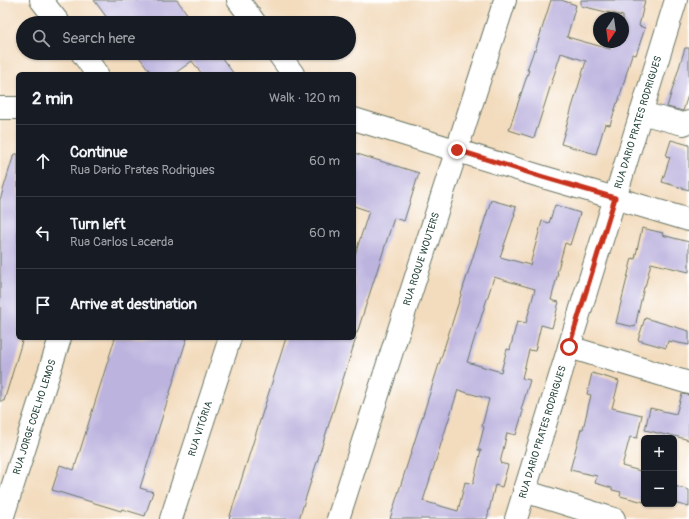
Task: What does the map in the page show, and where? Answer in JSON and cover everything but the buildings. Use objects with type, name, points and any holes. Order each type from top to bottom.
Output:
[{"type":"street","points":[[41,0],[54,16]]},
{"type":"street","points":[[238,0],[250,16]]},
{"type":"street","name":"RUA ROQUE WOUTERS","points":[[338,519],[505,0]]},
{"type":"street","name":"RUA DARIO PRATES RODRIGUES","points":[[516,519],[676,0]]},
{"type":"street","points":[[87,60],[96,72]]},
{"type":"street","points":[[283,60],[292,72]]},
{"type":"street","points":[[0,108],[16,108]]},
{"type":"street","points":[[641,112],[683,124],[689,122]]},
{"type":"street","points":[[356,119],[543,177],[689,220]]},
{"type":"street","name":"RUA JORGE COELHO LEMOS","points":[[2,519],[59,340]]},
{"type":"street","name":"RUA VITÓRIA","points":[[171,519],[229,340]]},
{"type":"street","points":[[569,347],[689,384]]},
{"type":"street","points":[[524,491],[614,519]]},
{"type":"route","points":[[457,150],[615,198],[569,347]]}]
